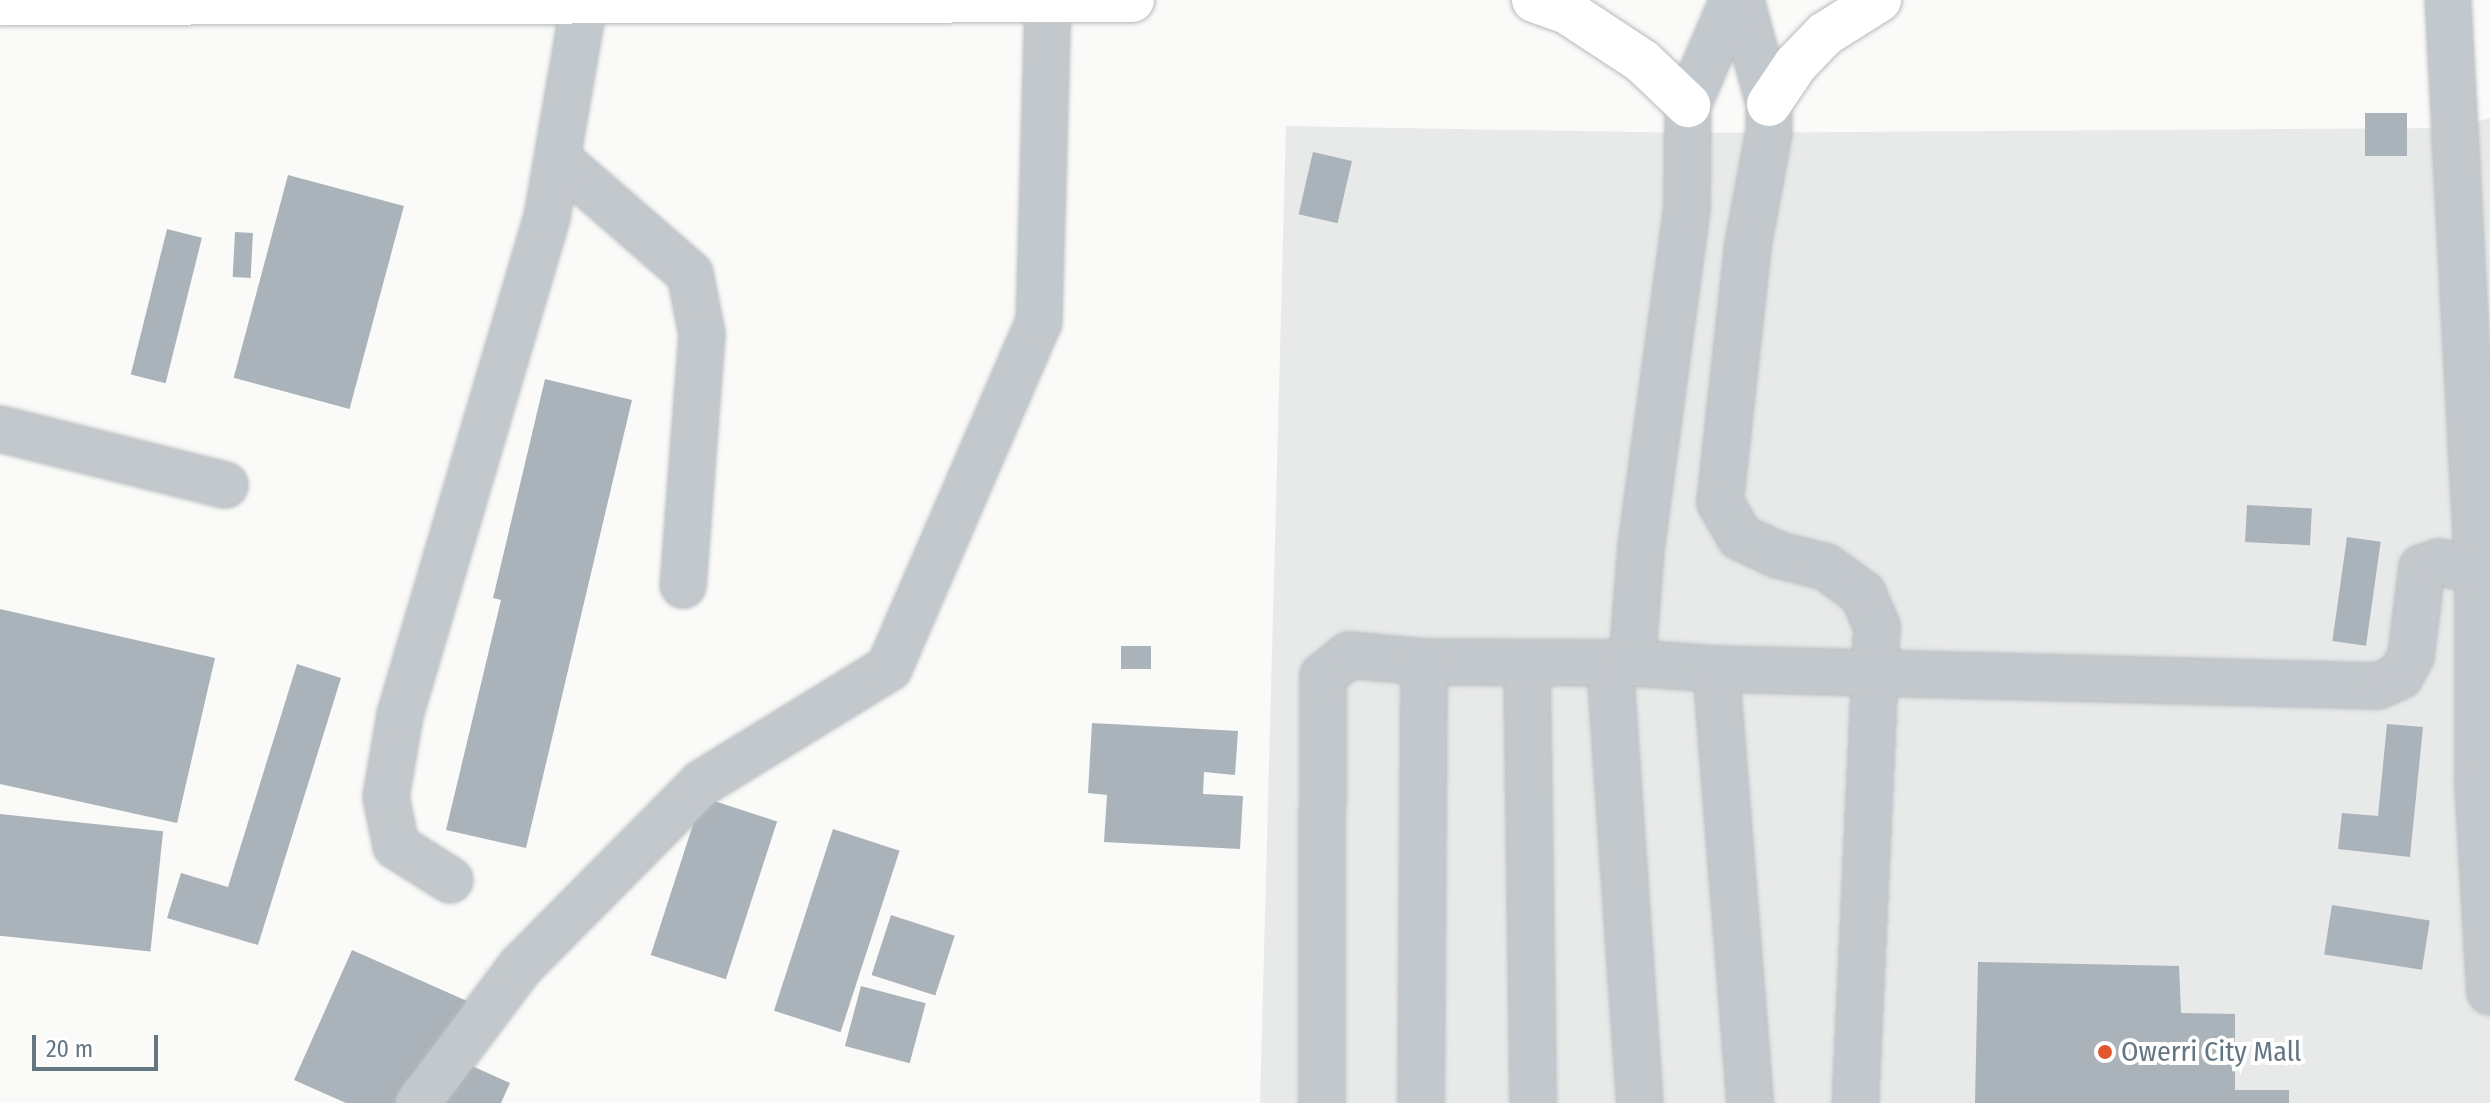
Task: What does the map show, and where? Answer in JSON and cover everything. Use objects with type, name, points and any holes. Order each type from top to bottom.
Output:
[{"type":"main road","points":[[0,3],[1132,0]]},
{"type":"main road","points":[[1534,0],[1569,13],[1642,61],[1688,105]]},
{"type":"main road","points":[[1769,104],[1796,64],[1825,34],[1879,0]]},
{"type":"street","points":[[1640,1103],[1621,664],[1641,548],[1687,207],[1688,105],[1733,0]]},
{"type":"street","points":[[1741,0],[1769,104],[1720,502],[1740,537],[1826,567],[1863,594],[1877,627],[1855,1103]]},
{"type":"street","points":[[2448,0],[2478,571],[2478,785],[2490,992]]},
{"type":"street","points":[[450,880],[396,846],[386,797],[400,715],[559,160],[584,2]]},
{"type":"street","points":[[418,1103],[521,966],[702,783],[889,668],[1039,322],[1048,2]]},
{"type":"street","points":[[559,160],[690,274],[702,334],[683,585]]},
{"type":"street","points":[[0,429],[225,485]]},
{"type":"street","points":[[1322,1103],[1323,676],[1349,655],[1424,662],[1621,664],[2378,686],[2400,676],[2411,656],[2422,568],[2439,562],[2478,571]]},
{"type":"street","points":[[1421,1103],[1424,662]]},
{"type":"street","points":[[1527,663],[1533,1103]]},
{"type":"street","points":[[1716,669],[1750,1103]]},
{"type":"shaded area","points":[[2490,118],[2490,1103],[1260,1103],[1286,126],[1692,133],[2455,128]]},
{"type":"building","points":[[2365,113],[2407,113],[2407,156],[2365,156]]},
{"type":"building","points":[[1313,152],[1352,161],[1338,223],[1299,214]]},
{"type":"building","points":[[288,175],[404,206],[350,409],[234,378]]},
{"type":"building","points":[[167,229],[202,238],[166,383],[131,375]]},
{"type":"building","points":[[235,232],[253,233],[251,278],[233,277]]},
{"type":"building","points":[[545,379],[632,400],[526,848],[446,830],[501,600],[493,598]]},
{"type":"building","points":[[2247,505],[2312,508],[2310,545],[2245,542]]},
{"type":"building","points":[[2347,537],[2381,542],[2366,646],[2332,641]]},
{"type":"building","points":[[0,609],[215,658],[177,823],[0,784]]},
{"type":"building","points":[[1121,646],[1151,646],[1151,669],[1121,669]]},
{"type":"building","points":[[297,664],[341,678],[258,945],[167,918],[181,873],[228,887]]},
{"type":"building","points":[[1092,723],[1238,731],[1235,775],[1204,772],[1203,794],[1243,796],[1240,849],[1104,842],[1107,795],[1088,793]]},
{"type":"building","points":[[2387,724],[2423,727],[2410,857],[2338,849],[2342,813],[2378,816]]},
{"type":"building","points":[[702,797],[777,821],[726,979],[651,955]]},
{"type":"building","points":[[0,814],[163,831],[150,951],[0,936]]},
{"type":"building","points":[[833,829],[900,851],[841,1032],[774,1011]]},
{"type":"building","points":[[2332,905],[2430,920],[2422,970],[2324,954]]},
{"type":"building","points":[[891,915],[955,936],[935,996],[872,975]]},
{"type":"building","points":[[352,950],[467,1001],[443,1053],[510,1083],[501,1103],[346,1103],[294,1080]]},
{"type":"building","name":"Owerri City Mall","points":[[1978,962],[2179,966],[2181,1013],[2235,1014],[2235,1090],[2289,1090],[2289,1103],[1975,1103]]},
{"type":"building","points":[[861,986],[926,1003],[910,1063],[845,1046]]},
{"type":"place","name":"Owerri City Mall","points":[[2105,1052]]}]
